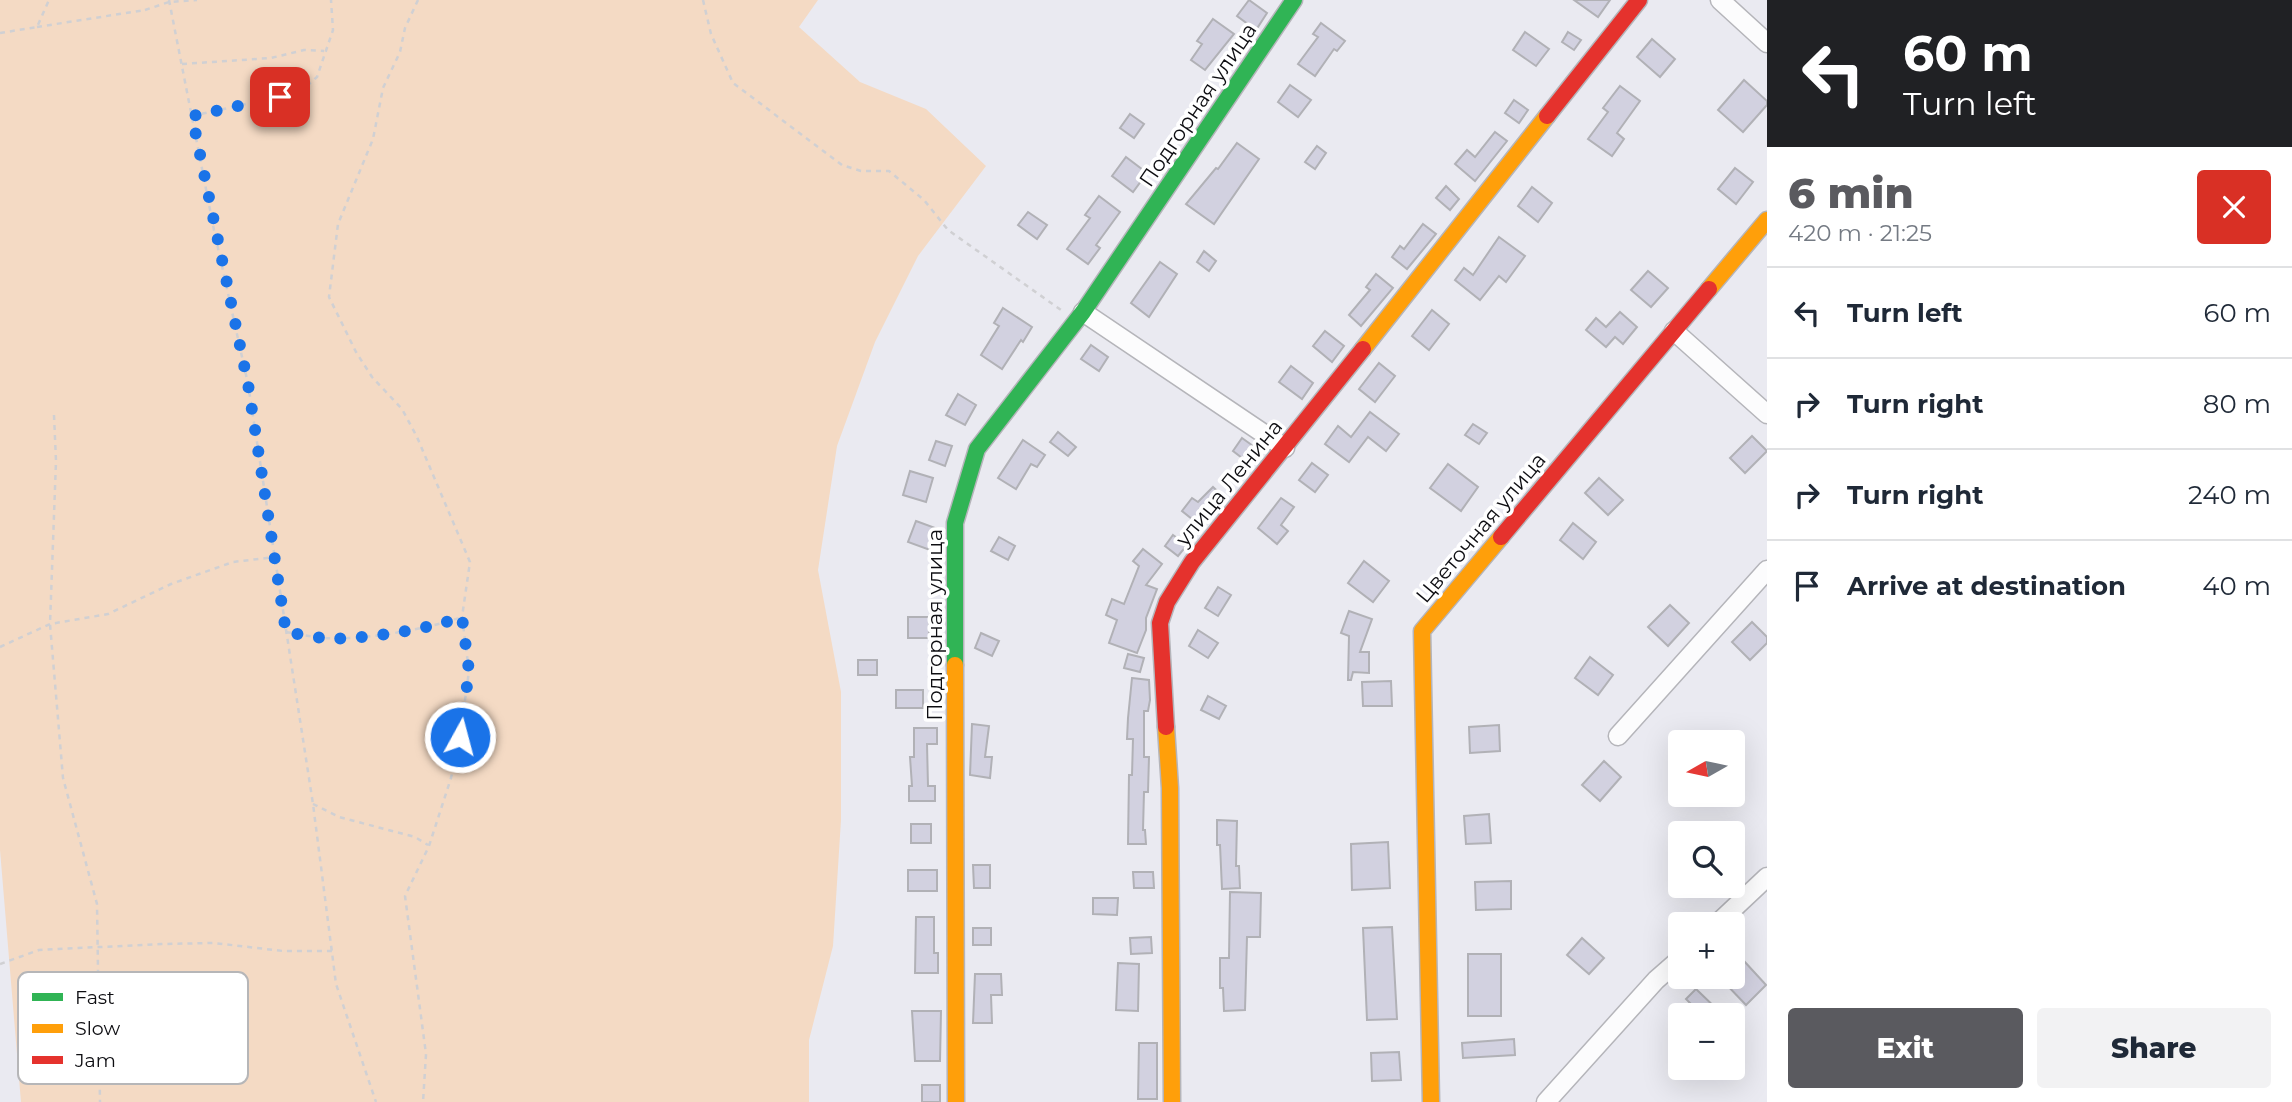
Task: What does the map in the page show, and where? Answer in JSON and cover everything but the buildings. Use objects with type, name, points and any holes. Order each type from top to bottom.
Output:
[{"type":"street","name":"Подгорная улица","points":[[956,1102],[955,523],[978,449],[1079,316],[1294,0]]},
{"type":"street","name":"улица Ленина","points":[[1172,1102],[1170,788],[1160,623],[1167,602],[1192,562],[1639,0]]},
{"type":"street","points":[[1720,0],[1767,43]]},
{"type":"street","name":"Цветочная улица","points":[[1431,1102],[1422,631],[1767,220]]},
{"type":"street","points":[[1079,316],[1285,448]]},
{"type":"street","points":[[1674,331],[1767,414]]},
{"type":"street","points":[[1618,736],[1767,570]]},
{"type":"street","points":[[1730,912],[1767,877]]},
{"type":"street","points":[[1546,1102],[1668,970]]},
{"type":"path","points":[[37,27],[49,0]]},
{"type":"path","points":[[0,33],[145,10],[169,1],[197,0]]},
{"type":"path","points":[[192,116],[300,92],[317,77],[333,30],[331,0]]},
{"type":"path","points":[[418,0],[405,28],[400,52],[383,88],[373,139],[338,224],[329,297],[356,352],[372,377],[402,409],[417,437],[470,562],[462,617],[469,671],[460,737],[451,778],[429,846],[405,896],[426,1054],[422,1102]]},
{"type":"path","points":[[703,0],[711,34],[733,83],[842,165],[861,171],[889,171],[924,200],[948,230],[977,252],[1079,316]]},
{"type":"path","points":[[169,1],[248,384],[313,804],[336,985],[376,1102]]},
{"type":"path","points":[[182,64],[271,58],[304,50],[325,52]]},
{"type":"path","points":[[54,415],[56,461],[50,624],[63,779],[97,904],[98,972]]},
{"type":"path","points":[[0,647],[50,624],[108,614],[172,584],[233,562],[275,557]]},
{"type":"path","points":[[286,632],[325,638],[375,635],[440,625],[462,617]]},
{"type":"path","points":[[313,804],[339,817],[415,837],[429,846]]},
{"type":"path","points":[[0,964],[39,950],[98,947],[214,943],[283,951],[332,951]]},
{"type":"path","points":[[100,1084],[100,1102]]},
{"type":"shaded area","points":[[0,0],[818,0],[799,27],[860,82],[926,109],[986,166],[918,256],[875,342],[837,446],[818,570],[841,692],[841,820],[833,946],[809,1040],[809,1102],[21,1102],[20,1084],[248,1084],[248,972],[18,972],[18,1066],[0,850]]},
{"type":"traffic: fast","points":[[955,665],[955,523],[977,449],[1083,312],[1294,0]]},
{"type":"traffic: slow","points":[[1363,349],[1547,116]]},
{"type":"traffic: slow","points":[[1709,289],[1767,220]]},
{"type":"traffic: slow","points":[[1431,1102],[1422,631],[1501,537]]},
{"type":"traffic: slow","points":[[955,665],[956,1102]]},
{"type":"traffic: slow","points":[[1166,727],[1170,788],[1172,1102]]},
{"type":"traffic: jam","points":[[1547,116],[1639,0]]},
{"type":"traffic: jam","points":[[1501,537],[1709,289]]},
{"type":"traffic: jam","points":[[1166,727],[1160,623],[1167,602],[1192,562],[1363,349]]},
{"type":"route","points":[[280,97],[192,116],[248,384],[286,632],[325,638],[375,635],[440,625],[462,617],[469,671],[460,737]]}]
